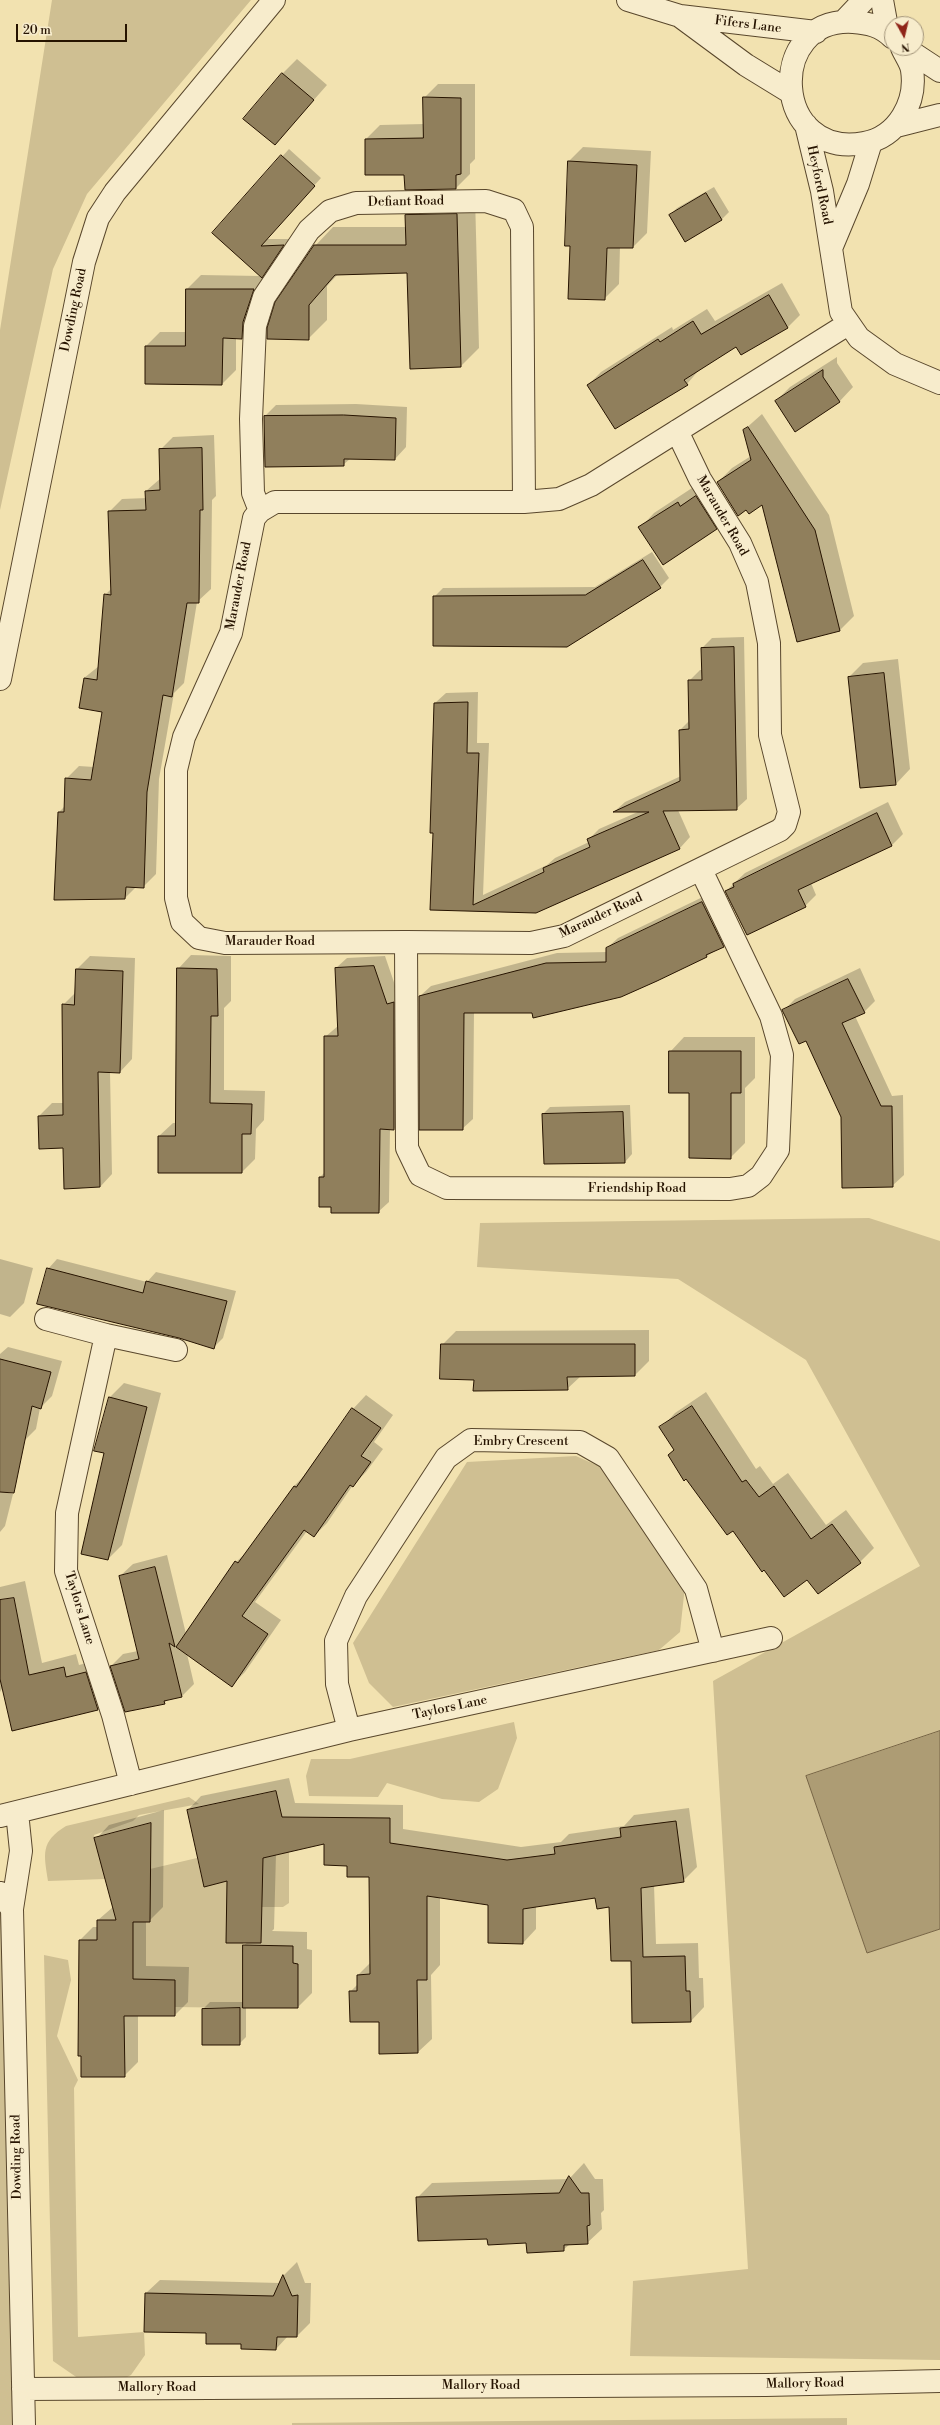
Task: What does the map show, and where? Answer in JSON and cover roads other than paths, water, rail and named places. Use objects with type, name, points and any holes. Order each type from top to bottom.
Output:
[{"type":"street","name":"Dowding Road","points":[[0,679],[84,262],[98,218],[115,192],[274,0]]},
{"type":"street","name":"Fifers Lane","points":[[628,0],[680,16],[816,32]]},
{"type":"street","points":[[844,22],[864,0]]},
{"type":"street","points":[[882,0],[887,16]]},
{"type":"street","name":"Fifers Lane","points":[[680,16],[746,65],[790,92]]},
{"type":"street","points":[[884,33],[868,23],[844,22],[829,25],[816,32],[799,49],[791,68],[790,92],[795,109],[806,125],[819,136],[838,143],[858,144],[871,142],[884,136],[896,126],[909,105],[913,88],[912,68],[905,56]]},
{"type":"street","points":[[917,56],[940,71]]},
{"type":"street","points":[[896,126],[940,115]]},
{"type":"street","name":"Heyford Road","points":[[806,125],[822,191],[832,246],[834,279],[841,312],[859,338],[895,364],[940,383]]},
{"type":"street","name":"Heyford Road","points":[[832,246],[858,184],[871,142]]},
{"type":"street","name":"Defiant Road","points":[[260,511],[253,494],[252,419],[255,326],[264,296],[309,230],[330,211],[356,203],[486,201],[514,210],[522,226],[524,502]]},
{"type":"street","points":[[260,511],[275,502],[524,502],[559,499],[591,485],[848,324]]},
{"type":"street","name":"Marauder Road","points":[[260,511],[254,518],[249,536],[243,580],[231,633],[184,737],[176,770],[176,898],[182,922],[199,938],[225,943],[530,943],[564,936],[641,897],[701,870],[780,830],[785,825],[789,812],[770,735],[769,643],[757,582],[740,543],[700,479],[677,431]]},
{"type":"street","name":"Friendship Road","points":[[406,942],[407,1148],[420,1175],[447,1188],[730,1189],[748,1186],[761,1176],[778,1150],[782,1056],[771,1016],[701,870]]},
{"type":"street","points":[[46,1319],[106,1335],[176,1350]]},
{"type":"street","name":"Taylors Lane","points":[[106,1335],[67,1513],[66,1571],[113,1715],[131,1784]]},
{"type":"street","name":"Embry Crescent","points":[[349,1730],[337,1684],[336,1641],[356,1596],[446,1458],[471,1440],[580,1442],[608,1458],[696,1589],[714,1651]]},
{"type":"street","name":"Taylors Lane","points":[[9,1814],[349,1730],[771,1638]]},
{"type":"street","name":"Dowding Road","points":[[9,1814],[21,1851],[6,1901],[24,2425]]},
{"type":"street","name":"Mallory Road","points":[[23,2389],[766,2385],[940,2381]]}]
